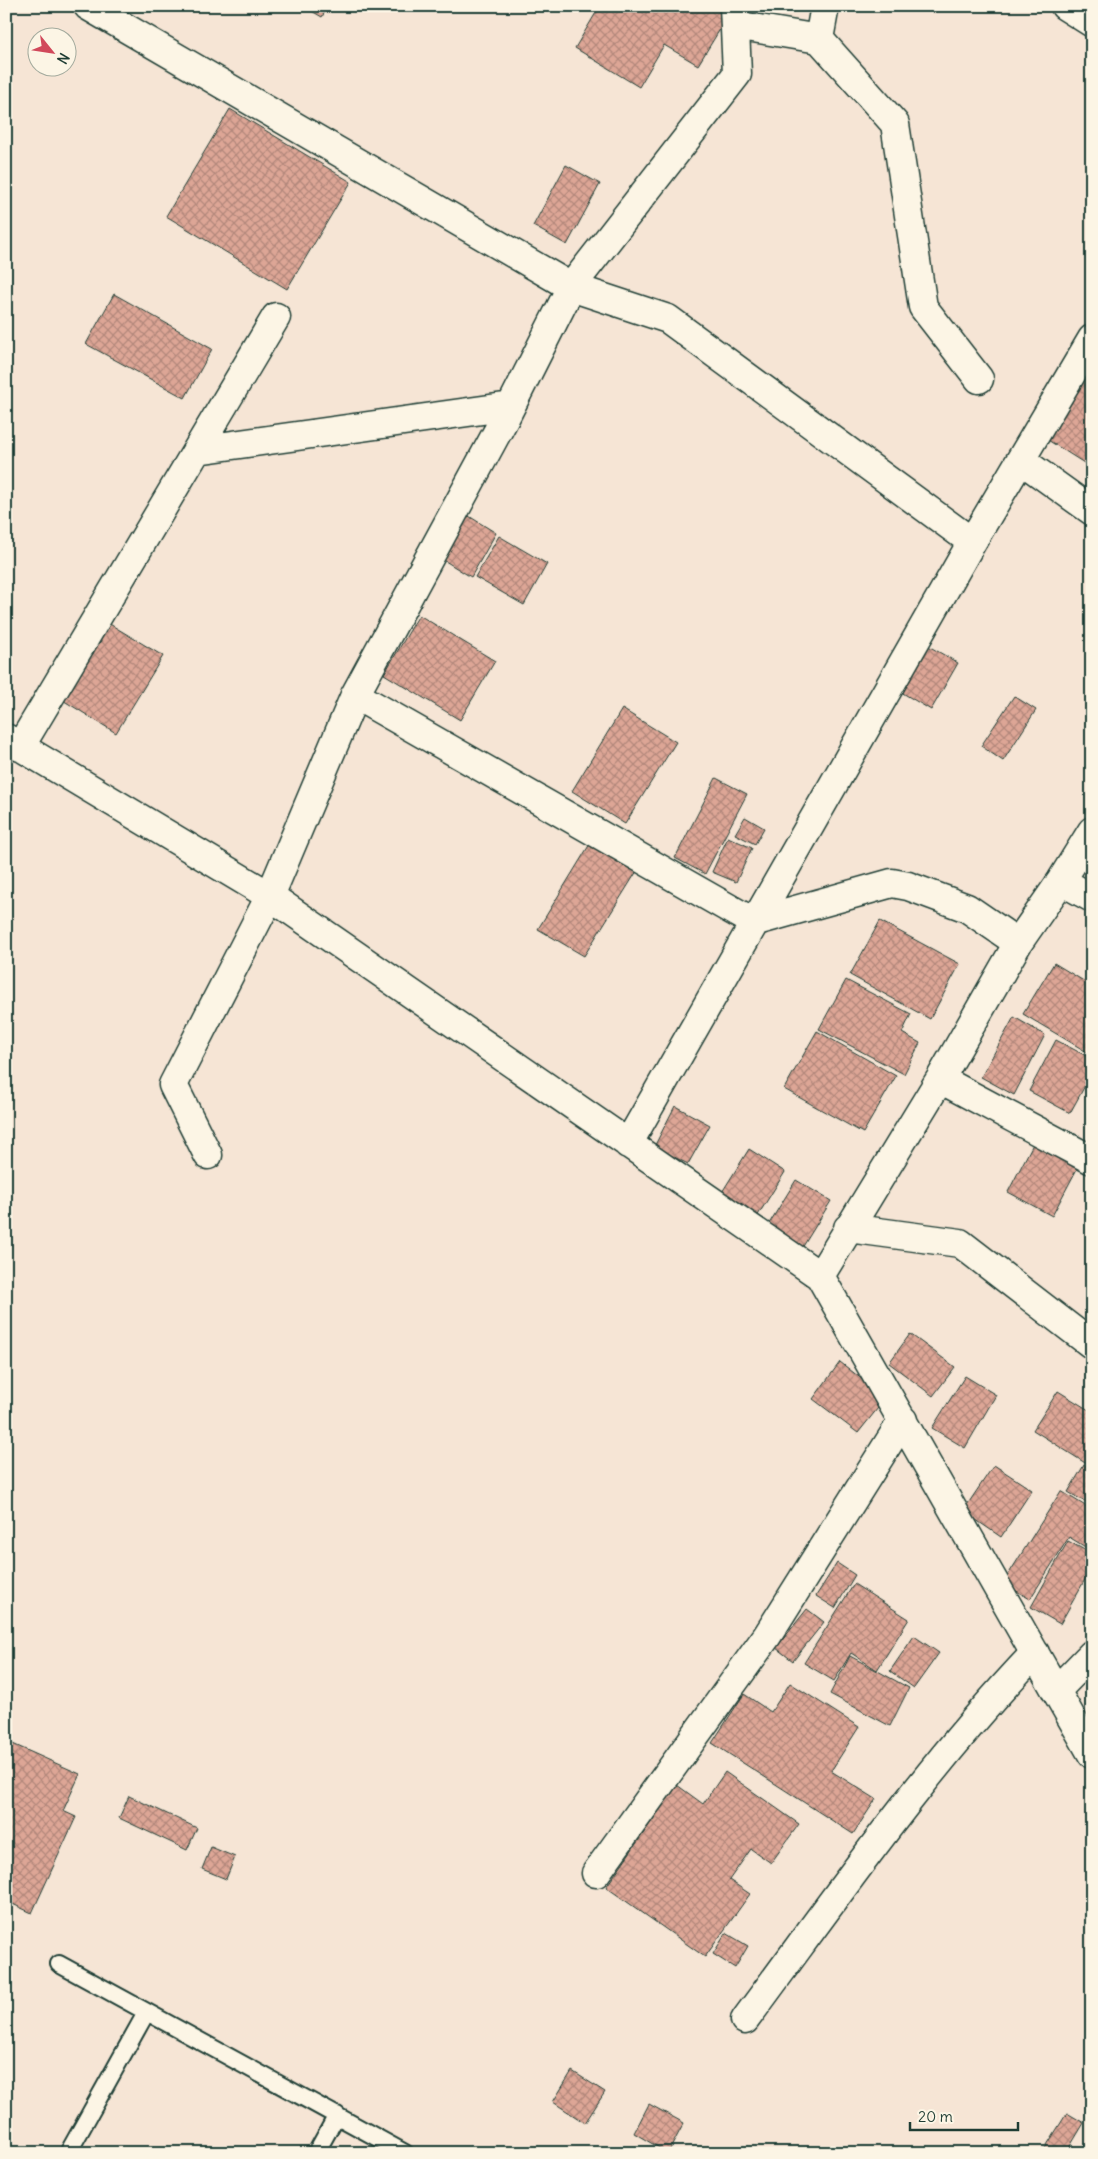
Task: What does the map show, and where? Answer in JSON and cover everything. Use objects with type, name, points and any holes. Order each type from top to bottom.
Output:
[{"type":"street","points":[[88,6],[571,287],[668,320],[972,542]]},
{"type":"street","points":[[819,39],[825,6]]},
{"type":"street","points":[[1065,6],[1092,23]]},
{"type":"street","points":[[208,1155],[173,1085],[270,896],[355,695],[511,406],[571,287],[737,74],[735,16],[819,39],[895,124],[923,307],[979,379]]},
{"type":"street","points":[[276,317],[197,450],[13,743],[270,896],[820,1276],[1092,1754]]},
{"type":"street","points":[[628,1144],[753,922],[972,542],[1092,339]]},
{"type":"street","points":[[197,450],[511,406]]},
{"type":"street","points":[[1020,460],[1092,510]]},
{"type":"street","points":[[355,695],[753,922],[892,883],[908,886],[967,908],[1018,944]]},
{"type":"street","points":[[820,1276],[940,1079],[1018,944],[1092,831]]},
{"type":"street","points":[[1061,881],[1092,898]]},
{"type":"street","points":[[940,1079],[1092,1160]]},
{"type":"street","points":[[848,1228],[960,1243],[1091,1344],[1092,1342]]},
{"type":"street","points":[[596,1873],[767,1636],[902,1420]]},
{"type":"street","points":[[745,2020],[902,1808],[994,1696],[1035,1653]]},
{"type":"street","points":[[1056,1691],[1092,1654]]},
{"type":"lane","points":[[59,1964],[146,2013],[337,2114],[405,2153]]},
{"type":"lane","points":[[68,2153],[146,2013]]},
{"type":"lane","points":[[316,2153],[337,2114]]},
{"type":"building","points":[[303,6],[328,6],[322,17]]},
{"type":"building","points":[[600,6],[719,6],[730,13],[698,65],[664,45],[639,87],[575,48]]},
{"type":"building","points":[[230,109],[351,182],[287,289],[166,216]]},
{"type":"building","points":[[566,165],[600,184],[567,245],[533,226]]},
{"type":"building","points":[[114,294],[212,349],[185,398],[86,344]]},
{"type":"building","points":[[1092,357],[1092,468],[1043,437]]},
{"type":"building","points":[[464,513],[496,533],[471,577],[437,556]]},
{"type":"building","points":[[499,536],[547,564],[524,605],[475,577]]},
{"type":"building","points":[[419,615],[495,661],[460,720],[384,674]]},
{"type":"building","points":[[108,623],[163,656],[116,733],[61,699]]},
{"type":"building","points":[[918,640],[958,663],[931,710],[891,686]]},
{"type":"building","points":[[1014,696],[1036,710],[1003,761],[981,746]]},
{"type":"building","points":[[622,709],[676,742],[625,824],[572,791]]},
{"type":"building","points":[[716,778],[747,794],[705,874],[675,858]]},
{"type":"building","points":[[745,817],[764,828],[755,844],[735,834]]},
{"type":"building","points":[[596,834],[642,863],[584,956],[538,929]]},
{"type":"building","points":[[728,837],[752,848],[736,882],[712,872]]},
{"type":"building","points":[[880,921],[960,964],[930,1019],[850,975]]},
{"type":"building","points":[[1054,963],[1092,986],[1092,1055],[1023,1014]]},
{"type":"building","points":[[846,980],[911,1014],[902,1033],[920,1043],[904,1074],[819,1029]]},
{"type":"building","points":[[1014,1017],[1045,1035],[1014,1095],[981,1077]]},
{"type":"building","points":[[817,1031],[896,1076],[863,1133],[784,1089]]},
{"type":"building","points":[[1056,1040],[1092,1059],[1092,1073],[1070,1113],[1029,1091]]},
{"type":"building","points":[[675,1106],[710,1125],[688,1164],[654,1147]]},
{"type":"building","points":[[1033,1144],[1078,1167],[1052,1216],[1008,1192]]},
{"type":"building","points":[[749,1149],[785,1172],[755,1220],[719,1197]]},
{"type":"building","points":[[796,1180],[831,1201],[802,1248],[767,1227]]},
{"type":"building","points":[[910,1334],[955,1367],[933,1396],[889,1363]]},
{"type":"building","points":[[840,1362],[886,1398],[858,1433],[813,1399]]},
{"type":"building","points":[[965,1376],[996,1395],[965,1448],[932,1428]]},
{"type":"building","points":[[1058,1391],[1092,1412],[1090,1466],[1033,1430]]},
{"type":"building","points":[[994,1465],[1032,1490],[1001,1537],[963,1511]]},
{"type":"building","points":[[1084,1465],[1092,1470],[1092,1506],[1068,1492]]},
{"type":"building","points":[[1061,1491],[1092,1510],[1092,1551],[1069,1537],[1030,1599],[1003,1583]]},
{"type":"building","points":[[1068,1541],[1092,1554],[1092,1567],[1060,1624],[1031,1607]]},
{"type":"building","points":[[837,1563],[855,1575],[835,1608],[816,1596]]},
{"type":"building","points":[[854,1584],[909,1619],[877,1670],[851,1653],[834,1681],[804,1663]]},
{"type":"building","points":[[807,1609],[824,1622],[793,1661],[776,1648]]},
{"type":"building","points":[[914,1636],[939,1653],[914,1688],[890,1671]]},
{"type":"building","points":[[850,1656],[909,1688],[890,1726],[830,1694]]},
{"type":"building","points":[[790,1683],[859,1727],[831,1771],[876,1799],[853,1834],[712,1743],[744,1694],[771,1712]]},
{"type":"building","points":[[6,1741],[80,1774],[63,1811],[76,1817],[32,1913],[6,1901]]},
{"type":"building","points":[[725,1772],[799,1824],[771,1863],[751,1849],[729,1880],[750,1894],[705,1957],[606,1887],[677,1785],[703,1804]]},
{"type":"building","points":[[129,1796],[197,1828],[187,1850],[119,1818]]},
{"type":"building","points":[[211,1847],[235,1857],[226,1879],[202,1869]]},
{"type":"building","points":[[726,1933],[748,1946],[735,1968],[713,1954]]},
{"type":"building","points":[[572,2071],[605,2092],[585,2123],[553,2102]]},
{"type":"building","points":[[649,2104],[684,2123],[668,2153],[634,2133]]},
{"type":"building","points":[[1067,2113],[1084,2123],[1066,2153],[1042,2153]]}]
